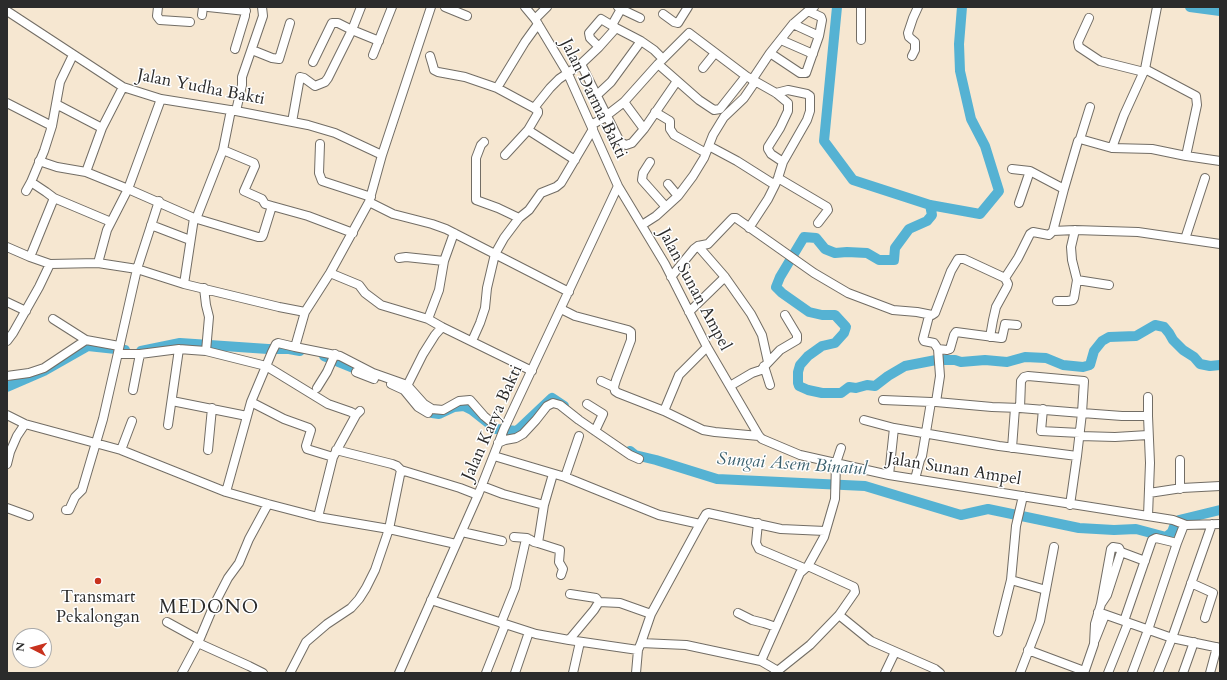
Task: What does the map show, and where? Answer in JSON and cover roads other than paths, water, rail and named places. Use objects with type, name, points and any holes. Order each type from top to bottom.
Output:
[{"type":"street","points":[[158,7],[157,16],[160,20],[190,22]]},
{"type":"street","points":[[208,7],[245,9],[235,49]]},
{"type":"street","points":[[184,284],[190,240],[195,219],[223,150],[233,110],[242,85],[242,78],[263,16],[262,7]]},
{"type":"street","points":[[292,122],[300,77],[315,86],[325,82],[352,30],[361,7]]},
{"type":"street","points":[[373,55],[392,7]]},
{"type":"street","points":[[295,346],[305,312],[330,273],[353,233],[370,199],[382,155],[431,7]]},
{"type":"street","points":[[445,7],[468,16]]},
{"type":"street","name":"Jalan Darma Bakti","points":[[525,7],[574,69],[592,127],[618,186]]},
{"type":"street","points":[[497,88],[547,7]]},
{"type":"street","points":[[662,14],[674,22],[678,22],[688,7]]},
{"type":"street","points":[[861,7],[861,40]]},
{"type":"street","points":[[912,56],[915,50],[915,42],[908,36],[908,31],[918,7]]},
{"type":"street","points":[[1112,148],[1124,115],[1144,70],[1157,7]]},
{"type":"street","points":[[534,108],[550,88],[599,47],[614,27],[620,8],[640,18]]},
{"type":"street","points":[[599,47],[590,38],[589,33],[601,19],[642,41],[654,50],[660,61],[677,81],[708,107],[716,110],[720,109],[751,79],[770,53],[793,24],[811,9],[822,18],[819,36],[808,71],[806,73],[803,74],[770,53]]},
{"type":"street","name":"Jalan Yudha Bakti","points":[[7,11],[123,87],[161,99],[233,110],[292,122],[335,133],[382,155]]},
{"type":"street","points":[[1089,18],[1078,42],[1079,47],[1094,58],[1100,61],[1144,70],[1196,96],[1197,105],[1186,156]]},
{"type":"street","points":[[252,50],[272,58],[279,59],[290,23]]},
{"type":"street","points":[[314,62],[332,23],[338,23],[379,41]]},
{"type":"street","points":[[793,24],[819,36]]},
{"type":"street","points":[[472,341],[485,308],[487,288],[495,254],[508,231],[519,218],[529,210],[541,193],[556,187],[561,183],[592,127],[624,102],[660,61],[688,33],[692,33],[715,53],[751,79],[776,93],[788,103],[789,108],[780,128],[768,147],[771,154],[783,162]]},
{"type":"street","points":[[781,40],[813,54]]},
{"type":"street","points":[[597,95],[611,82],[642,41]]},
{"type":"street","points":[[704,68],[715,53]]},
{"type":"street","points":[[26,191],[40,161],[52,126],[62,77],[73,54]]},
{"type":"street","points":[[430,56],[434,70],[464,77],[497,88],[538,110],[538,113],[528,130],[505,155]]},
{"type":"street","points":[[574,69],[597,95],[603,118],[623,145],[632,143],[644,129],[677,81]]},
{"type":"street","points":[[642,225],[654,217],[678,196],[693,176],[708,149],[713,135],[724,117],[744,98],[751,79]]},
{"type":"street","points":[[86,172],[102,128],[123,87]]},
{"type":"street","points":[[749,228],[768,199],[783,162],[807,120],[810,111],[809,95],[792,90],[776,93]]},
{"type":"street","points":[[98,263],[103,241],[128,188],[161,99]]},
{"type":"street","points":[[624,102],[644,129]]},
{"type":"street","points":[[7,103],[52,126]]},
{"type":"street","points":[[56,104],[102,128]]},
{"type":"street","points":[[1053,232],[1078,141],[1090,108]]},
{"type":"street","points":[[656,112],[670,121],[671,132],[674,135],[742,164],[827,207],[828,210],[818,223]]},
{"type":"street","points":[[528,130],[575,160]]},
{"type":"street","points":[[1080,138],[1112,148],[1152,149],[1220,161]]},
{"type":"street","points":[[484,142],[481,144],[476,158],[476,200],[519,218]]},
{"type":"street","points":[[320,144],[318,173],[322,181],[370,199],[392,214],[432,224],[454,233],[569,292]]},
{"type":"street","points":[[223,150],[254,162],[255,166],[244,191],[262,199],[265,204],[308,216],[353,233]]},
{"type":"street","points":[[40,161],[57,167],[86,172],[159,201],[195,219],[261,237],[264,235],[272,206]]},
{"type":"street","points":[[650,162],[643,173],[642,180],[666,207]]},
{"type":"street","points":[[1012,169],[1030,171],[1064,189]]},
{"type":"street","points":[[1019,202],[1030,171]]},
{"type":"street","points":[[1185,239],[1205,178]]},
{"type":"street","points":[[31,182],[54,198],[111,222]]},
{"type":"street","points":[[668,184],[678,196]]},
{"type":"street","name":"Jalan Sunan Ampel","points":[[618,186],[665,264],[707,347],[759,436],[767,442],[800,455],[889,476],[1148,516],[1179,523],[1216,524]]},
{"type":"street","name":"Jalan Karya Bakti","points":[[399,673],[482,486],[501,436],[618,186]]},
{"type":"street","points":[[30,257],[54,198]]},
{"type":"street","points":[[66,510],[69,510],[75,496],[82,490],[96,443],[137,269],[159,201]]},
{"type":"street","points":[[671,277],[688,255],[698,246],[711,242],[733,218],[736,218],[814,273],[848,293],[893,310],[917,312],[929,316],[935,313],[951,271],[958,259],[964,259],[1005,278],[1008,284],[1008,287],[996,307],[990,337]]},
{"type":"street","points":[[151,225],[190,240]]},
{"type":"street","points":[[1057,301],[1073,300],[1076,289],[1077,280],[1071,255],[1071,247],[1075,230]]},
{"type":"street","points":[[1005,278],[1018,258],[1030,234],[1033,232],[1048,235],[1053,232],[1075,230],[1138,232],[1220,244]]},
{"type":"street","points":[[428,319],[439,290],[444,261],[454,233]]},
{"type":"street","points":[[698,246],[725,277],[751,314],[762,335],[770,385]]},
{"type":"street","points":[[7,247],[50,264],[98,263],[137,269],[184,284],[305,312]]},
{"type":"street","points":[[399,258],[406,257],[444,261]]},
{"type":"street","points":[[7,341],[39,288],[50,264]]},
{"type":"street","points":[[330,273],[359,284],[365,293],[381,305],[428,319],[532,371]]},
{"type":"street","points":[[689,312],[725,277]]},
{"type":"street","points":[[1077,280],[1109,285]]},
{"type":"street","points":[[204,288],[209,317],[207,348]]},
{"type":"street","points":[[7,302],[26,311]]},
{"type":"street","points":[[561,309],[575,316],[631,332],[631,340],[618,372],[614,387]]},
{"type":"street","points":[[730,386],[752,373],[761,370],[780,350],[797,340],[797,335],[785,315]]},
{"type":"street","points":[[915,480],[940,376],[939,356],[934,343],[923,339],[929,316]]},
{"type":"street","points":[[53,319],[86,340],[118,350],[140,354],[179,348],[207,348],[266,366],[328,404],[358,413],[335,453],[318,517]]},
{"type":"street","points":[[939,356],[950,349],[956,332],[1002,338],[1005,324],[1017,325]]},
{"type":"street","points":[[406,387],[423,354],[442,327]]},
{"type":"street","points":[[7,376],[29,373],[47,367],[86,340]]},
{"type":"street","points":[[226,492],[251,402],[274,347],[281,344],[335,355],[347,359],[372,373],[406,387],[425,409],[436,416]]},
{"type":"street","points":[[664,410],[679,375],[707,347]]},
{"type":"street","points":[[168,425],[179,348]]},
{"type":"street","points":[[133,390],[140,354]]},
{"type":"street","points":[[317,388],[331,366],[335,355]]},
{"type":"street","points":[[356,372],[406,387]]},
{"type":"street","points":[[1012,448],[1021,381],[1024,377],[1084,381],[1085,384],[1080,435],[1070,505]]},
{"type":"street","points":[[601,381],[614,387],[620,395],[664,410],[703,430],[759,436]]},
{"type":"street","points":[[1148,397],[1148,435],[1150,456],[1148,516]]},
{"type":"street","points":[[425,409],[443,410],[459,401],[466,400],[473,402],[490,421]]},
{"type":"street","points":[[883,400],[1043,409],[1122,416],[1148,416]]},
{"type":"street","points":[[172,401],[247,416]]},
{"type":"street","points":[[251,402],[284,419],[309,428],[311,430],[306,446],[307,449],[392,464],[401,470],[478,495]]},
{"type":"street","points":[[501,436],[523,434],[547,406],[553,402],[597,428],[630,455],[639,459]]},
{"type":"street","points":[[587,404],[603,414],[597,428]]},
{"type":"street","points":[[208,450],[212,408]]},
{"type":"street","points":[[1043,409],[1041,431],[1115,437],[1148,435]]},
{"type":"street","points":[[7,416],[25,424],[121,450],[226,492],[268,504],[318,517],[389,529],[456,544]]},
{"type":"street","points":[[864,420],[894,428],[926,432],[1012,448],[1076,456]]},
{"type":"street","points":[[121,450],[132,421]]},
{"type":"street","points":[[7,464],[10,452],[17,436],[25,424]]},
{"type":"street","points":[[889,476],[894,428]]},
{"type":"street","points":[[565,477],[579,436]]},
{"type":"street","points":[[761,661],[800,573],[806,567],[826,532],[835,499],[836,463],[841,448]]},
{"type":"street","points":[[494,456],[565,477],[659,515],[700,524]]},
{"type":"street","points":[[1180,460],[1180,488]]},
{"type":"street","points":[[290,673],[306,642],[327,624],[351,608],[359,599],[375,570],[389,529],[401,470]]},
{"type":"street","points":[[538,543],[544,505],[553,474]]},
{"type":"street","points":[[482,486],[508,496],[544,505]]},
{"type":"street","points":[[1149,493],[1180,488],[1220,486]]},
{"type":"street","points":[[998,632],[1011,580],[1017,519],[1023,496]]},
{"type":"street","points":[[182,673],[214,605],[228,578],[238,563],[268,504]]},
{"type":"street","points":[[7,508],[28,516]]},
{"type":"street","points":[[636,673],[639,646],[651,614],[706,514],[708,513],[791,530],[826,532]]},
{"type":"street","points":[[1132,673],[1177,543],[1179,523]]},
{"type":"street","points":[[431,600],[529,632],[580,642],[639,646],[686,645],[761,661],[776,672],[810,645],[839,615],[855,592],[855,589],[854,587],[806,567],[759,549],[756,543],[758,524]]},
{"type":"street","points":[[1158,673],[1191,583],[1216,524]]},
{"type":"street","points":[[462,532],[502,541]]},
{"type":"street","points":[[514,538],[527,538],[534,542],[560,550],[559,562],[563,570],[561,574]]},
{"type":"street","points":[[486,673],[514,588],[527,538]]},
{"type":"street","points":[[1108,673],[1154,538],[1177,543]]},
{"type":"street","points":[[1021,673],[1028,650],[1040,621],[1054,547]]},
{"type":"street","points":[[1028,650],[1084,672],[1100,629],[1101,610],[1110,549],[1114,547],[1119,548],[1121,552],[1145,561]]},
{"type":"street","points":[[1011,580],[1046,590]]},
{"type":"street","points":[[1191,583],[1213,593],[1213,597],[1205,618]]},
{"type":"street","points":[[570,594],[596,598],[598,602],[620,603],[651,614]]},
{"type":"street","points":[[568,640],[594,610],[598,602]]},
{"type":"street","points":[[1101,610],[1126,622],[1172,638],[1219,647],[1210,673]]},
{"type":"street","points":[[738,613],[752,620],[776,627]]},
{"type":"street","points":[[839,615],[871,641],[940,673]]},
{"type":"street","points":[[167,622],[198,641],[263,673]]},
{"type":"street","points":[[515,673],[529,632]]},
{"type":"street","points":[[573,673],[580,642]]},
{"type":"street","points":[[1183,673],[1194,642]]},
{"type":"street","points":[[885,673],[895,652]]},
{"type":"waterway","points":[[837,7],[824,141],[853,180],[930,205],[980,214],[999,191],[985,146],[971,119],[960,71],[959,44],[962,7]]},
{"type":"waterway","points":[[1190,7],[1220,11]]},
{"type":"waterway","points":[[930,205],[932,215],[927,221],[909,229],[895,248],[894,260],[879,260],[867,253],[835,253],[825,249],[816,238],[804,237],[780,277],[776,287],[809,312],[822,315],[835,315],[846,327],[844,333],[835,343],[822,346],[808,356],[800,365],[798,372],[799,386],[808,390],[822,393],[841,393],[849,387],[856,388],[867,385],[875,386],[905,366],[936,360],[955,360],[961,362],[985,360],[1007,362],[1025,357],[1046,358],[1063,365],[1083,367],[1090,365],[1094,351],[1102,341],[1109,337],[1136,336],[1155,325],[1164,327],[1173,340],[1183,350],[1194,357],[1200,364],[1210,366],[1220,365]]},
{"type":"waterway","name":"Sungai Asem Binatul","points":[[141,351],[180,343],[289,349],[300,351]]},
{"type":"waterway","name":"Sungai Asem Binatul","points":[[7,387],[44,371],[88,346],[125,350]]},
{"type":"waterway","name":"Sungai Asem Binatul","points":[[324,356],[366,373]]},
{"type":"waterway","name":"Sungai Asem Binatul","points":[[424,409],[432,413],[439,414],[454,407],[464,406],[472,410],[496,429],[517,431],[552,398],[564,406]]},
{"type":"waterway","name":"Sungai Asem Binatul","points":[[630,451],[635,455],[717,479],[865,486],[961,515],[988,509],[1079,528],[1114,530],[1136,529],[1166,537],[1172,532],[1175,524],[1179,520],[1220,510]]},
{"type":"place","name":"Transmart Pekalongan","points":[[98,581]]},
{"type":"district","name":"MEDONO","points":[[209,609]]}]
